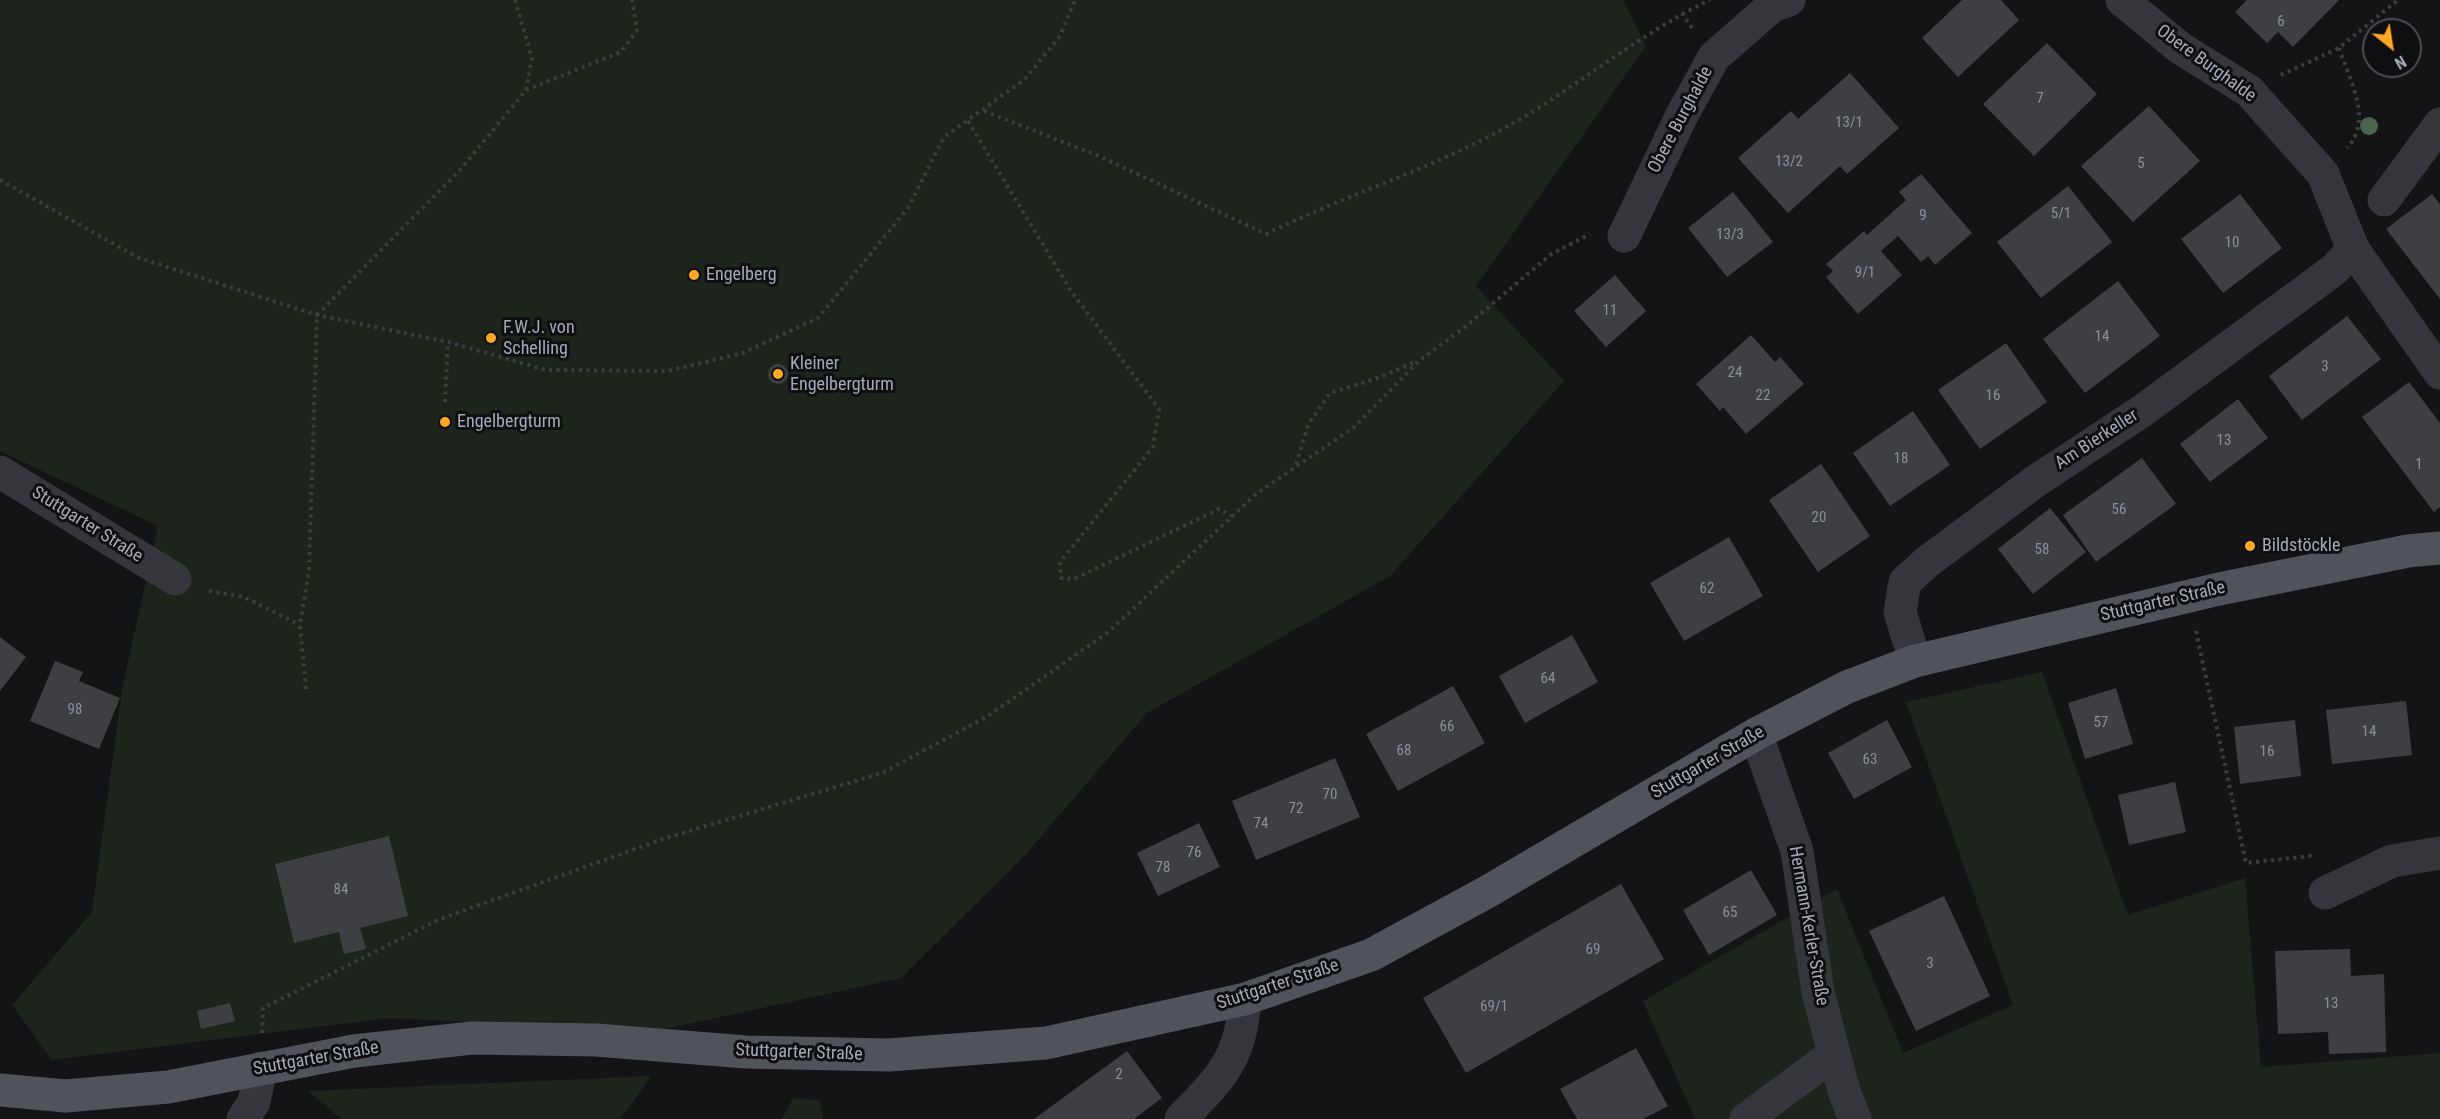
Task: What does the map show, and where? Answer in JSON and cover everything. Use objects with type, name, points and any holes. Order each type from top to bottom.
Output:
[{"type":"main road","name":"Stuttgarter Straße","points":[[0,1090],[66,1096],[168,1087],[354,1051],[472,1038],[596,1040],[746,1052],[889,1056],[1046,1043],[1245,999],[1371,955],[1487,892],[1756,734],[1846,687],[1915,661],[2188,596],[2408,551],[2440,548]]},
{"type":"street","name":"Obere Burghalde","points":[[1624,236],[1638,203],[1714,57],[1772,6],[1789,0]]},
{"type":"street","name":"Obere Burghalde","points":[[2122,0],[2180,48],[2249,90],[2323,174],[2353,249],[2440,373]]},
{"type":"street","points":[[2384,200],[2440,124]]},
{"type":"street","name":"Am Bierkeller","points":[[1915,661],[1900,612],[1905,582],[2033,483],[2142,411],[2336,269],[2353,249]]},
{"type":"street","name":"Stuttgarter Straße","points":[[0,472],[175,579]]},
{"type":"street","name":"Hermann-Kerler-Straße","points":[[1756,734],[1797,851],[1818,992],[1834,1054],[1855,1119]]},
{"type":"street","points":[[2325,892],[2392,861],[2440,853]]},
{"type":"street","points":[[1181,1119],[1224,1074],[1241,1034],[1245,999]]},
{"type":"street","points":[[1746,1119],[1834,1054]]},
{"type":"street","points":[[243,1119],[254,1102],[261,1068]]},
{"type":"path","points":[[515,0],[532,58],[526,90]]},
{"type":"path","points":[[306,689],[300,625],[309,570],[317,315],[460,170],[526,90],[621,52],[637,30],[632,0]]},
{"type":"path","points":[[0,180],[139,258],[317,315],[448,342],[546,370],[668,371],[743,353],[818,318],[908,208],[944,137],[1024,80],[1060,36],[1075,0]]},
{"type":"path","points":[[983,111],[1099,156],[1266,234],[1310,213],[1417,171],[1489,136],[1553,100],[1682,13],[1710,0]]},
{"type":"path","points":[[2249,90],[2338,48],[2398,0]]},
{"type":"path","points":[[2338,48],[2360,107],[2357,138],[2343,153]]},
{"type":"path","points":[[968,121],[1071,291],[1159,409],[1153,447],[1060,562],[1061,578],[1074,579],[1219,509],[1232,516]]},
{"type":"path","points":[[261,1068],[263,1008],[440,919],[663,839],[882,773],[988,716],[1107,633],[1256,494],[1353,428],[1420,360],[1465,327],[1550,255],[1607,224],[1638,203]]},
{"type":"path","points":[[445,402],[448,342]]},
{"type":"path","points":[[1296,465],[1308,425],[1330,393],[1375,379],[1420,360]]},
{"type":"path","points":[[175,579],[204,590],[244,597],[300,625]]},
{"type":"path","points":[[2188,596],[2246,862],[2310,856],[2325,892]]},
{"type":"shaded area","points":[[0,0],[1623,0],[1646,46],[1476,286],[1564,381],[1390,576],[1147,713],[1026,854],[901,978],[656,1031],[389,1018],[52,1060],[12,1005],[92,912],[122,690],[158,526],[0,451]]},
{"type":"shaded area","points":[[2042,672],[2128,915],[2245,878],[2261,1067],[2440,1053],[2440,1119],[1695,1119],[1643,1001],[1837,889],[1903,1053],[2013,1005],[1906,702]]},
{"type":"shaded area","points":[[651,1076],[621,1119],[341,1119],[308,1091]]},
{"type":"shaded area","points":[[793,1098],[820,1100],[823,1119],[782,1119]]},
{"type":"building","points":[[1962,0],[2001,0],[2019,20],[1958,77],[1922,38]]},
{"type":"building","points":[[2247,0],[2339,0],[2293,47],[2278,32],[2267,43],[2235,12]]},
{"type":"building","points":[[2047,43],[2097,94],[2034,156],[1983,104]]},
{"type":"building","points":[[1850,73],[1899,128],[1847,174],[1840,166],[1788,213],[1738,158],[1791,111],[1798,119]]},
{"type":"building","points":[[2149,106],[2200,161],[2133,222],[2081,166]]},
{"type":"building","points":[[1921,174],[1972,233],[1935,265],[1928,256],[1921,262],[1898,236],[1881,251],[1902,275],[1858,314],[1826,277],[1833,271],[1826,264],[1864,231],[1867,235],[1906,200],[1899,192]]},
{"type":"building","points":[[2068,186],[2112,242],[2041,298],[1997,242]]},
{"type":"building","points":[[1733,192],[1773,242],[1727,277],[1688,228]]},
{"type":"building","points":[[2240,194],[2282,248],[2223,293],[2181,239]]},
{"type":"building","points":[[2432,194],[2440,204],[2440,299],[2386,229]]},
{"type":"building","points":[[1615,275],[1646,311],[1606,347],[1574,311]]},
{"type":"building","points":[[2118,281],[2160,336],[2085,393],[2043,339]]},
{"type":"building","points":[[2347,316],[2381,359],[2302,420],[2269,376]]},
{"type":"building","points":[[1751,335],[1775,362],[1780,357],[1804,384],[1746,434],[1723,407],[1720,411],[1696,384]]},
{"type":"building","points":[[2006,343],[2047,402],[1980,449],[1938,390]]},
{"type":"building","name":"Kleiner Engelbergturm","points":[[774,364],[782,364],[788,370],[788,378],[782,384],[774,384],[768,378],[768,370]]},
{"type":"building","points":[[2409,382],[2440,423],[2440,507],[2434,512],[2362,417]]},
{"type":"building","points":[[2238,399],[2268,438],[2210,482],[2180,444]]},
{"type":"building","points":[[1913,411],[1950,465],[1890,506],[1853,453]]},
{"type":"building","points":[[2142,458],[2176,504],[2096,562],[2063,515]]},
{"type":"building","points":[[1821,464],[1870,536],[1818,572],[1769,500]]},
{"type":"building","points":[[2050,508],[2086,552],[2033,594],[1998,549]]},
{"type":"building","points":[[1729,537],[1763,596],[1684,641],[1650,583]]},
{"type":"building","points":[[1572,635],[1598,682],[1525,723],[1499,676]]},
{"type":"building","points":[[0,637],[26,657],[0,691]]},
{"type":"building","points":[[55,661],[83,672],[79,681],[120,698],[99,749],[30,721]]},
{"type":"building","points":[[1453,686],[1485,743],[1398,791],[1366,734]]},
{"type":"building","points":[[2116,688],[2133,744],[2085,759],[2068,703]]},
{"type":"building","points":[[2406,701],[2412,755],[2332,764],[2326,710]]},
{"type":"building","points":[[1887,720],[1912,767],[1854,799],[1828,753]]},
{"type":"building","points":[[2295,720],[2301,776],[2240,784],[2234,727]]},
{"type":"building","points":[[1335,758],[1360,817],[1256,860],[1232,801]]},
{"type":"building","points":[[2175,782],[2186,832],[2129,845],[2118,795]]},
{"type":"building","points":[[1199,823],[1220,867],[1158,896],[1137,853]]},
{"type":"building","points":[[389,836],[408,916],[360,928],[366,949],[344,954],[339,932],[294,943],[275,864]]},
{"type":"building","points":[[1751,870],[1777,915],[1709,955],[1683,910]]},
{"type":"building","points":[[1621,884],[1664,959],[1466,1073],[1423,998]]},
{"type":"building","points":[[1944,896],[1990,996],[1916,1031],[1869,931]]},
{"type":"building","points":[[2350,949],[2351,976],[2384,974],[2386,1052],[2329,1054],[2328,1032],[2278,1034],[2275,951]]},
{"type":"building","points":[[230,1003],[235,1021],[201,1029],[197,1011]]},
{"type":"building","points":[[1636,1048],[1668,1106],[1643,1119],[1577,1119],[1560,1089]]},
{"type":"building","points":[[1127,1051],[1162,1098],[1134,1119],[1034,1119]]},
{"type":"place","name":"Engelberg","points":[[694,275]]},
{"type":"place","name":"F.W.J. von Schelling","points":[[491,338]]},
{"type":"place","name":"Kleiner Engelbergturm","points":[[778,374]]},
{"type":"place","name":"Engelbergturm","points":[[445,422]]},
{"type":"place","name":"Bildstöckle","points":[[2250,546]]}]
